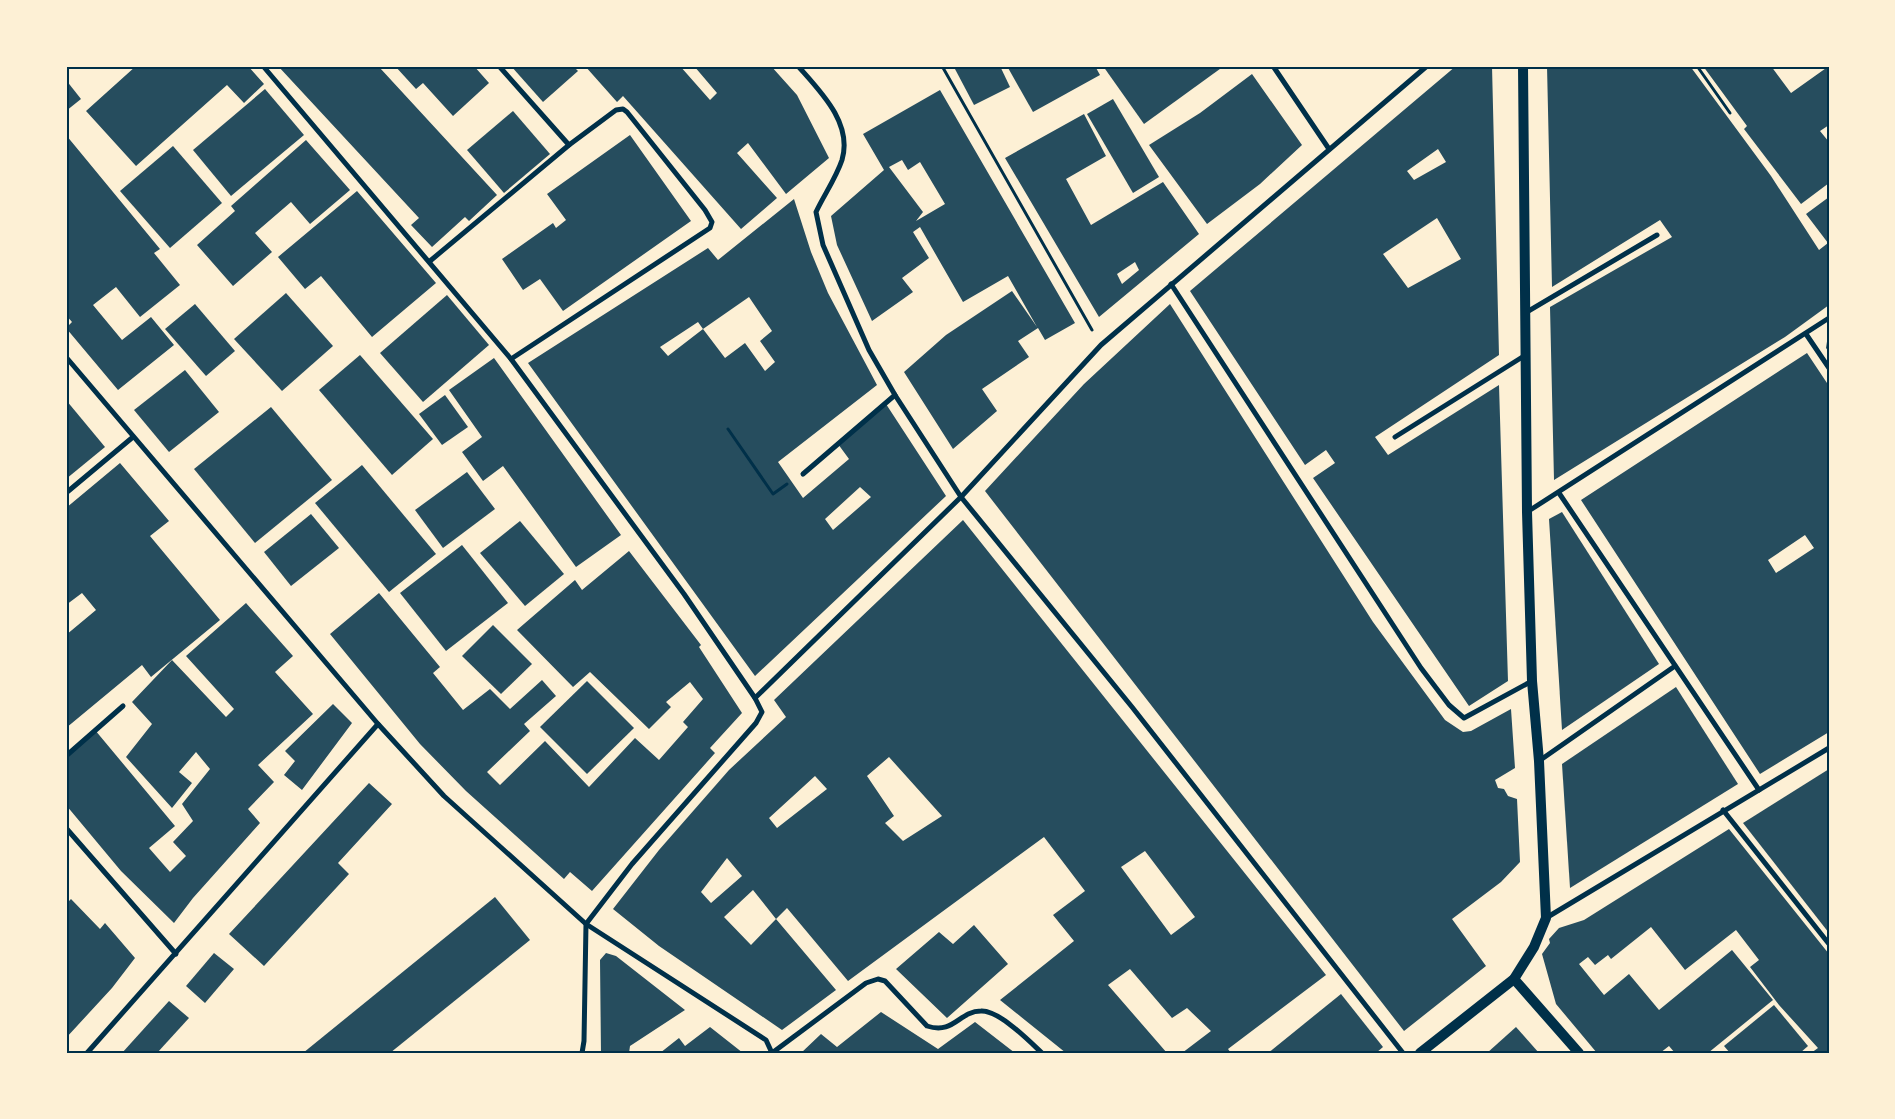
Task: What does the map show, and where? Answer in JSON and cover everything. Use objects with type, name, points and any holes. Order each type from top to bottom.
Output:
[{"type":"main road","points":[[1420,1053],[1514,978],[1534,947],[1546,918],[1539,761],[1532,681],[1527,512],[1523,66]]},
{"type":"main road","points":[[1514,978],[1578,1053]]},
{"type":"street","points":[[263,66],[511,359],[684,594],[755,698],[762,712],[756,723],[632,864],[586,924],[584,1041],[582,1053]]},
{"type":"street","points":[[499,66],[569,145]]},
{"type":"street","points":[[798,66],[830,102],[842,138],[842,161],[816,212],[823,245],[865,342],[895,395],[961,497],[1132,707],[1403,1053]]},
{"type":"street","points":[[1273,66],[1329,149]]},
{"type":"street","points":[[755,698],[961,497],[1101,345],[1426,66]]},
{"type":"street","points":[[430,261],[569,145],[616,110],[625,110],[703,206],[712,224],[704,234],[511,359]]},
{"type":"street","points":[[1525,313],[1657,235]]},
{"type":"street","points":[[1172,284],[1421,668],[1449,705],[1464,718],[1532,681]]},
{"type":"street","points":[[1527,512],[1829,318]]},
{"type":"street","points":[[1806,334],[1829,368]]},
{"type":"street","points":[[1395,437],[1525,356]]},
{"type":"street","points":[[66,357],[378,724],[444,796],[586,924],[766,1040],[772,1053],[866,983],[878,978],[885,981],[927,1026],[946,1028],[970,1014],[980,1011],[987,1012],[1006,1022],[1042,1053]]},
{"type":"street","points":[[803,474],[895,395]]},
{"type":"street","points":[[66,493],[133,437]]},
{"type":"street","points":[[1559,493],[1759,790]]},
{"type":"street","points":[[1539,761],[1675,666]]},
{"type":"street","points":[[66,756],[123,706]]},
{"type":"street","points":[[87,1053],[378,724]]},
{"type":"street","points":[[1546,918],[1829,748]]},
{"type":"street","points":[[1723,810],[1829,944]]},
{"type":"street","points":[[66,828],[176,954]]},
{"type":"path","points":[[942,66],[1101,345]]},
{"type":"path","points":[[1697,66],[1730,113]]},
{"type":"path","points":[[728,429],[773,494],[803,474]]},
{"type":"building","points":[[136,66],[248,66],[264,84],[244,103],[227,85],[136,166],[86,111]]},
{"type":"building","points":[[278,66],[382,66],[380,68],[497,195],[469,221],[465,217],[432,247],[411,225],[419,218]]},
{"type":"building","points":[[395,66],[474,66],[489,83],[453,116],[423,83],[416,89]]},
{"type":"building","points":[[511,66],[573,66],[578,71],[543,102]]},
{"type":"building","points":[[585,66],[680,66],[710,100],[717,93],[694,66],[771,66],[797,95],[829,158],[786,194],[748,143],[737,153],[777,198],[741,229],[623,96],[617,102]]},
{"type":"building","points":[[960,66],[1000,66],[1010,87],[974,105],[955,69]]},
{"type":"building","points":[[1007,66],[1095,66],[1100,75],[1033,112]]},
{"type":"building","points":[[1103,66],[1224,66],[1144,124]]},
{"type":"building","points":[[1456,66],[1492,66],[1499,355],[1375,437],[1388,455],[1499,385],[1508,681],[1469,706],[1313,478],[1335,463],[1326,450],[1305,465],[1190,291]],"holes":[[[1438,149],[1446,162],[1414,180],[1407,171]],[[1437,218],[1461,259],[1408,288],[1383,254]]]},
{"type":"building","points":[[1547,66],[1690,66],[1771,176],[1819,250],[1828,243],[1806,214],[1829,197],[1829,305],[1785,337],[1554,480],[1550,307],[1672,237],[1660,220],[1552,287]]},
{"type":"building","points":[[1703,66],[1771,66],[1791,93],[1829,66],[1829,125],[1820,131],[1829,142],[1829,183],[1801,204],[1744,129],[1747,126]]},
{"type":"building","points":[[1252,74],[1302,145],[1260,184],[1207,224],[1149,145],[1200,113]]},
{"type":"building","points":[[66,80],[81,99],[66,111]]},
{"type":"building","points":[[265,89],[304,135],[231,196],[193,150]]},
{"type":"building","points":[[940,90],[1075,323],[1045,340],[1038,328],[1018,341],[1029,357],[982,389],[997,411],[953,449],[904,372],[946,335],[1012,291],[1037,327],[1008,276],[963,302],[920,227],[913,232],[929,258],[902,278],[913,292],[872,321],[837,245],[831,216],[884,170],[863,134]],"holes":[[[902,160],[908,170],[920,162],[945,204],[916,221],[923,212],[889,167]]]},
{"type":"building","points":[[1113,99],[1159,177],[1133,193],[1087,114]]},
{"type":"building","points":[[513,111],[550,154],[504,193],[467,150]]},
{"type":"building","points":[[1084,114],[1106,156],[1066,179],[1091,225],[1163,182],[1199,234],[1099,317],[1005,158]],"holes":[[[1135,262],[1139,270],[1122,284],[1117,274]]]},
{"type":"building","points":[[66,135],[160,249],[154,253],[180,285],[140,317],[116,287],[93,305],[122,340],[151,317],[174,345],[118,390],[66,328],[72,322],[66,315]]},
{"type":"building","points":[[630,135],[691,221],[563,311],[540,279],[523,290],[502,259],[553,223],[556,228],[566,220],[547,194]]},
{"type":"building","points":[[306,140],[350,190],[310,224],[291,202],[255,233],[272,252],[233,286],[197,245],[235,211],[231,206]]},
{"type":"building","points":[[173,146],[222,203],[170,248],[120,191]]},
{"type":"building","points":[[357,191],[436,283],[372,337],[321,276],[305,289],[278,257]]},
{"type":"building","points":[[794,199],[811,252],[828,293],[877,385],[778,462],[803,498],[849,459],[838,444],[886,404],[946,496],[755,676],[528,363],[708,248],[718,260]],"holes":[[[749,297],[772,331],[760,341],[775,362],[765,371],[745,343],[725,358],[703,329]],[[698,322],[703,329],[668,356],[660,347]],[[860,487],[871,497],[833,530],[825,519]]]},
{"type":"building","points":[[286,293],[333,346],[282,391],[234,339]]},
{"type":"building","points":[[447,295],[489,345],[423,402],[380,353]]},
{"type":"building","points":[[195,304],[235,351],[206,376],[165,329]]},
{"type":"building","points":[[1170,304],[1373,622],[1445,720],[1463,732],[1471,731],[1511,709],[1515,768],[1495,780],[1498,788],[1504,789],[1508,796],[1517,799],[1520,862],[1501,882],[1452,919],[1486,966],[1404,1031],[985,491],[1084,384]]},
{"type":"building","points":[[1829,335],[1829,352],[1826,348]]},
{"type":"building","points":[[1807,353],[1829,386],[1829,732],[1760,774],[1581,500]],"holes":[[[1805,535],[1814,548],[1776,573],[1768,560]]]},
{"type":"building","points":[[360,355],[433,439],[392,475],[319,390]]},
{"type":"building","points":[[494,358],[621,535],[576,567],[503,466],[483,481],[462,452],[482,437],[449,390]]},
{"type":"building","points":[[185,370],[219,412],[169,452],[134,410]]},
{"type":"building","points":[[445,395],[468,427],[442,445],[419,414]]},
{"type":"building","points":[[66,400],[105,447],[66,479]]},
{"type":"building","points":[[271,407],[332,480],[255,543],[194,469]]},
{"type":"building","points":[[120,463],[169,521],[150,536],[220,620],[151,677],[142,665],[66,728],[66,635],[96,610],[82,593],[66,605],[66,508]]},
{"type":"building","points":[[362,465],[436,554],[389,592],[315,503]]},
{"type":"building","points":[[467,472],[495,509],[443,548],[415,510]]},
{"type":"building","points":[[1562,512],[1659,664],[1562,730],[1549,519]]},
{"type":"building","points":[[311,514],[339,548],[291,586],[264,552]]},
{"type":"building","points":[[963,520],[1326,975],[1228,1049],[1231,1053],[1182,1053],[1211,1031],[1187,1008],[1172,1018],[1130,969],[1108,985],[1167,1053],[1066,1053],[1000,1000],[1074,941],[1053,915],[1085,891],[1044,837],[848,981],[787,908],[776,919],[836,990],[782,1030],[659,946],[613,909],[659,850],[729,770],[786,717],[774,700]],"holes":[[[889,757],[942,816],[903,841],[885,823],[894,816],[867,776]],[[815,776],[827,789],[777,828],[769,818]],[[1145,851],[1195,917],[1171,935],[1121,867]],[[727,858],[742,876],[711,903],[701,892]],[[753,890],[776,919],[751,945],[724,917]]]},
{"type":"building","points":[[520,521],[564,574],[525,606],[480,553]]},
{"type":"building","points":[[462,545],[508,603],[446,651],[400,593]]},
{"type":"building","points":[[629,551],[701,645],[699,647],[742,713],[710,748],[715,753],[592,891],[570,872],[564,879],[466,791],[420,744],[330,634],[379,593],[440,667],[433,673],[463,710],[490,689],[510,709],[542,680],[556,696],[524,724],[530,731],[487,772],[500,785],[545,741],[589,787],[635,738],[659,760],[688,727],[683,722],[703,699],[690,682],[666,702],[671,707],[649,729],[590,672],[573,687],[517,630],[575,580],[582,590]]},
{"type":"building","points":[[246,603],[293,656],[275,672],[313,714],[258,765],[274,782],[248,809],[260,823],[193,898],[174,923],[121,871],[66,805],[66,753],[95,730],[175,826],[149,848],[170,872],[186,856],[173,842],[193,821],[182,804],[210,769],[196,752],[179,772],[192,783],[172,808],[126,757],[152,724],[132,702],[172,660],[226,717],[234,709],[186,656]]},
{"type":"building","points":[[493,625],[532,664],[501,694],[462,656]]},
{"type":"building","points":[[587,681],[634,728],[587,774],[540,727]]},
{"type":"building","points":[[1676,687],[1738,784],[1570,888],[1562,764]]},
{"type":"building","points":[[333,704],[352,723],[302,790],[284,775],[295,761],[285,751]]},
{"type":"building","points":[[1829,769],[1829,933],[1743,823]]},
{"type":"building","points":[[369,783],[392,804],[338,863],[349,874],[264,966],[229,934]]},
{"type":"building","points":[[1729,829],[1829,954],[1829,1053],[1811,1053],[1818,1048],[1779,1005],[1750,967],[1759,960],[1736,930],[1685,970],[1651,927],[1611,959],[1608,955],[1595,965],[1588,957],[1579,964],[1604,995],[1629,974],[1659,1010],[1732,950],[1773,1000],[1708,1053],[1675,1053],[1669,1046],[1660,1053],[1597,1053],[1556,1004],[1542,954],[1550,943],[1549,939],[1559,928],[1584,920]]},
{"type":"building","points":[[495,897],[530,940],[390,1053],[303,1053]]},
{"type":"building","points":[[71,899],[100,929],[105,923],[135,958],[112,988],[66,1038],[66,904]]},
{"type":"building","points":[[974,925],[1008,964],[947,1018],[896,969],[939,932],[953,944]]},
{"type":"building","points":[[214,953],[234,969],[205,1003],[186,986]]},
{"type":"building","points":[[606,953],[616,956],[685,1010],[630,1046],[629,1053],[601,1053],[600,960]]},
{"type":"building","points":[[1341,994],[1383,1047],[1376,1053],[1268,1053]]},
{"type":"building","points":[[169,1001],[189,1018],[157,1053],[122,1053]]},
{"type":"building","points":[[1774,1005],[1808,1046],[1800,1053],[1730,1053],[1724,1046]]},
{"type":"building","points":[[881,1012],[938,1049],[975,1022],[1015,1053],[801,1053],[821,1034],[837,1047]]},
{"type":"building","points":[[710,1027],[743,1053],[660,1053],[679,1038],[685,1046]]},
{"type":"building","points":[[1516,1027],[1539,1053],[1487,1053]]}]
